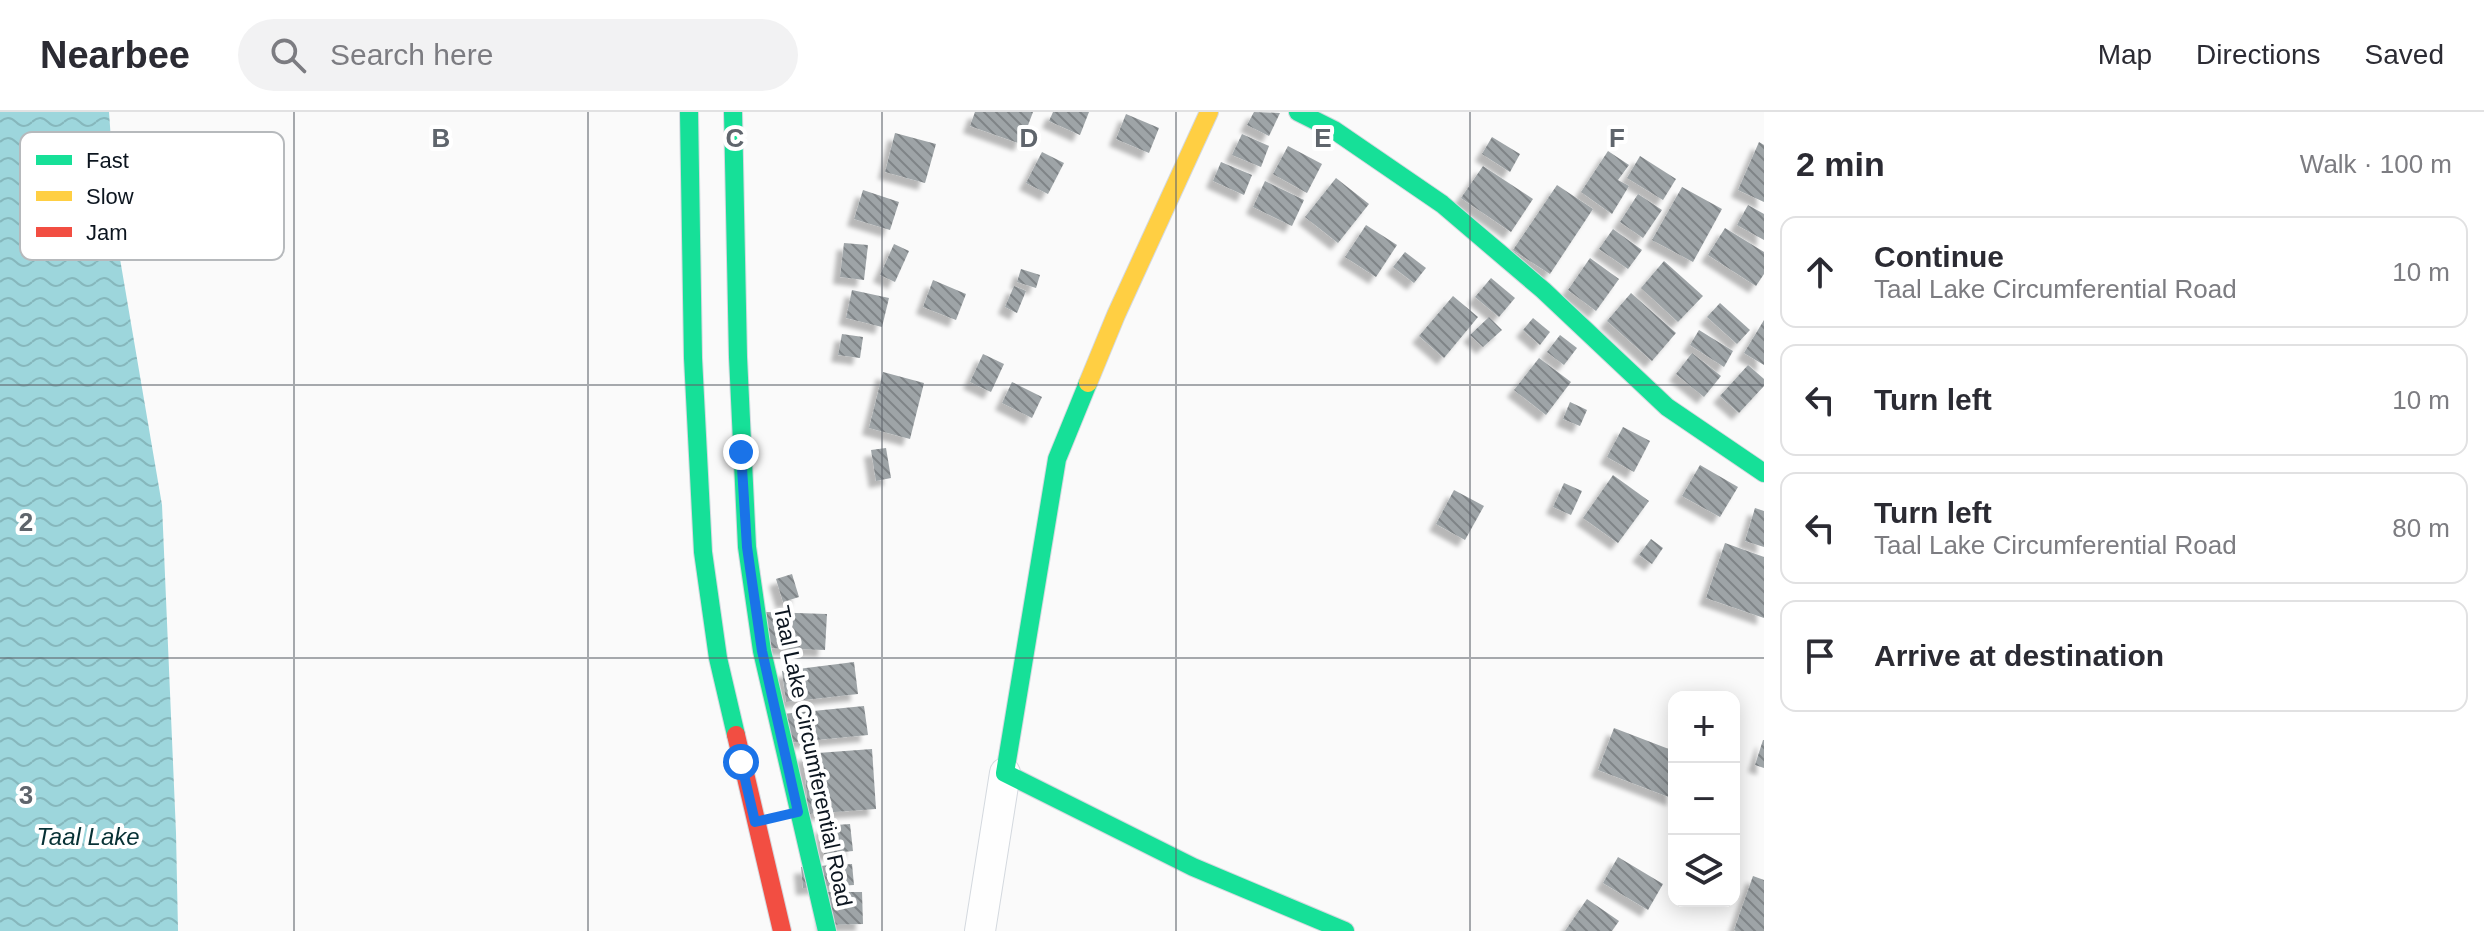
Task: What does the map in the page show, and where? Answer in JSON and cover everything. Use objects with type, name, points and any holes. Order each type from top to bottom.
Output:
[{"type":"street","name":"Taal Lake Circumferential Road","points":[[689,112],[693,358],[703,552],[718,658],[777,817],[827,931]]},
{"type":"street","name":"Taal Lake Circumferential Road","points":[[733,112],[738,357],[747,547],[762,651],[777,817],[782,931]]},
{"type":"street","points":[[980,931],[1057,459],[1116,315],[1209,112]]},
{"type":"street","points":[[1298,112],[1334,130],[1442,204],[1543,290],[1667,407],[1764,473]]},
{"type":"street","points":[[1005,773],[1193,867],[1345,931]]},
{"type":"water","name":"Taal Lake","points":[[0,112],[109,112],[110,132],[20,132],[20,260],[120,260],[162,505],[178,931],[0,931]]},
{"type":"building","points":[[975,112],[1033,112],[1021,144],[970,126]]},
{"type":"building","points":[[1053,112],[1089,112],[1080,135],[1049,121]]},
{"type":"building","points":[[1254,112],[1280,113],[1269,136],[1247,125]]},
{"type":"building","points":[[1126,114],[1159,128],[1149,153],[1116,139]]},
{"type":"building","points":[[895,133],[936,144],[925,183],[885,172]]},
{"type":"building","points":[[1242,134],[1269,146],[1261,167],[1232,155]]},
{"type":"building","points":[[1492,137],[1520,154],[1510,172],[1482,154]]},
{"type":"building","points":[[1759,142],[1764,145],[1764,202],[1738,190]]},
{"type":"building","points":[[1288,146],[1322,164],[1307,193],[1273,174]]},
{"type":"building","points":[[1608,151],[1629,165],[1618,180],[1629,186],[1612,214],[1581,192]]},
{"type":"building","points":[[1042,152],[1064,163],[1048,194],[1026,183]]},
{"type":"building","points":[[1640,156],[1676,179],[1663,200],[1627,178]]},
{"type":"building","points":[[1221,162],[1252,175],[1244,195],[1213,181]]},
{"type":"building","points":[[1483,166],[1533,199],[1511,232],[1461,198]]},
{"type":"building","points":[[1336,178],[1369,204],[1338,243],[1305,217]]},
{"type":"building","points":[[1265,181],[1304,200],[1292,226],[1253,207]]},
{"type":"building","points":[[1557,185],[1593,209],[1550,274],[1513,250]]},
{"type":"building","points":[[1682,187],[1722,209],[1693,262],[1652,240]]},
{"type":"building","points":[[863,190],[899,202],[890,230],[854,219]]},
{"type":"building","points":[[1638,194],[1662,210],[1643,238],[1620,222]]},
{"type":"building","points":[[1748,205],[1764,214],[1764,240],[1737,225]]},
{"type":"building","points":[[1366,225],[1397,245],[1376,277],[1345,257]]},
{"type":"building","points":[[1725,228],[1764,252],[1764,274],[1756,286],[1708,255]]},
{"type":"building","points":[[1613,229],[1642,250],[1628,269],[1599,249]]},
{"type":"building","points":[[844,243],[868,245],[864,280],[840,277]]},
{"type":"building","points":[[894,244],[909,251],[895,282],[880,275]]},
{"type":"building","points":[[1405,252],[1426,268],[1414,283],[1393,267]]},
{"type":"building","points":[[1590,258],[1619,279],[1596,311],[1568,290]]},
{"type":"building","points":[[1664,261],[1703,296],[1678,322],[1641,288]]},
{"type":"building","points":[[1021,269],[1040,275],[1036,288],[1017,282]]},
{"type":"building","points":[[1491,278],[1515,298],[1499,317],[1475,297]]},
{"type":"building","points":[[933,280],[966,294],[956,320],[923,307]]},
{"type":"building","points":[[1014,286],[1026,291],[1017,313],[1005,307]]},
{"type":"building","points":[[852,290],[889,298],[882,327],[846,318]]},
{"type":"building","points":[[1631,293],[1676,333],[1652,361],[1607,321]]},
{"type":"building","points":[[1453,296],[1478,317],[1444,358],[1419,336]]},
{"type":"building","points":[[1720,303],[1750,330],[1737,344],[1707,317]]},
{"type":"building","points":[[1489,317],[1502,330],[1483,347],[1470,335]]},
{"type":"building","points":[[1533,318],[1550,332],[1540,345],[1523,330]]},
{"type":"building","points":[[1764,320],[1764,365],[1744,353]]},
{"type":"building","points":[[1699,330],[1733,351],[1724,367],[1690,345]]},
{"type":"building","points":[[842,334],[863,337],[860,358],[838,355]]},
{"type":"building","points":[[1560,335],[1577,348],[1564,365],[1547,352]]},
{"type":"building","points":[[1692,353],[1721,376],[1704,397],[1676,374]]},
{"type":"building","points":[[983,354],[1004,364],[991,392],[970,382]]},
{"type":"building","points":[[1539,358],[1571,382],[1546,415],[1514,390]]},
{"type":"building","points":[[1748,365],[1764,379],[1764,386],[1739,413],[1720,396]]},
{"type":"building","points":[[883,372],[924,383],[910,439],[869,428]]},
{"type":"building","points":[[1012,382],[1042,397],[1032,418],[1002,403]]},
{"type":"building","points":[[1570,402],[1587,410],[1580,426],[1563,419]]},
{"type":"building","points":[[1623,427],[1650,441],[1634,472],[1607,457]]},
{"type":"building","points":[[886,448],[891,478],[876,481],[871,450]]},
{"type":"building","points":[[1700,465],[1738,487],[1720,517],[1682,496]]},
{"type":"building","points":[[1613,475],[1649,501],[1618,543],[1583,518]]},
{"type":"building","points":[[1564,483],[1582,491],[1571,515],[1553,507]]},
{"type":"building","points":[[1454,490],[1484,506],[1465,540],[1436,524]]},
{"type":"building","points":[[1755,508],[1764,511],[1764,547],[1745,541]]},
{"type":"building","points":[[1651,539],[1663,548],[1652,564],[1639,555]]},
{"type":"building","points":[[1725,543],[1764,557],[1764,618],[1706,598]]},
{"type":"building","points":[[792,574],[799,597],[783,602],[776,579]]},
{"type":"building","points":[[766,612],[827,614],[825,650],[765,648]]},
{"type":"building","points":[[854,662],[858,694],[786,702],[782,671]]},
{"type":"building","points":[[864,706],[868,735],[785,743],[782,714]]},
{"type":"building","points":[[1614,728],[1668,749],[1668,797],[1598,770]]},
{"type":"building","points":[[1764,740],[1764,768],[1755,765]]},
{"type":"building","points":[[872,749],[876,809],[808,814],[804,754]]},
{"type":"building","points":[[850,824],[853,851],[824,854],[822,826]]},
{"type":"building","points":[[1618,857],[1663,884],[1648,910],[1603,883]]},
{"type":"building","points":[[852,864],[854,885],[803,888],[801,867]]},
{"type":"building","points":[[1753,876],[1764,880],[1764,931],[1736,931],[1734,930]]},
{"type":"building","points":[[823,892],[862,892],[863,924],[824,925]]},
{"type":"building","points":[[1587,899],[1619,921],[1612,931],[1565,931]]},
{"type":"traffic: fast","points":[[689,112],[693,358],[703,552],[718,658],[736,735]]},
{"type":"traffic: fast","points":[[733,112],[738,357],[747,547],[762,651],[827,931]]},
{"type":"traffic: fast","points":[[1298,112],[1334,130],[1442,204],[1543,290],[1667,407],[1764,473]]},
{"type":"traffic: fast","points":[[1088,383],[1057,459],[1005,773],[1193,867],[1345,931]]},
{"type":"traffic: slow","points":[[1088,383],[1209,112]]},
{"type":"traffic: jam","points":[[736,735],[782,931]]},
{"type":"route","points":[[741,452],[747,547],[762,651],[798,812],[755,822],[741,762]]}]
